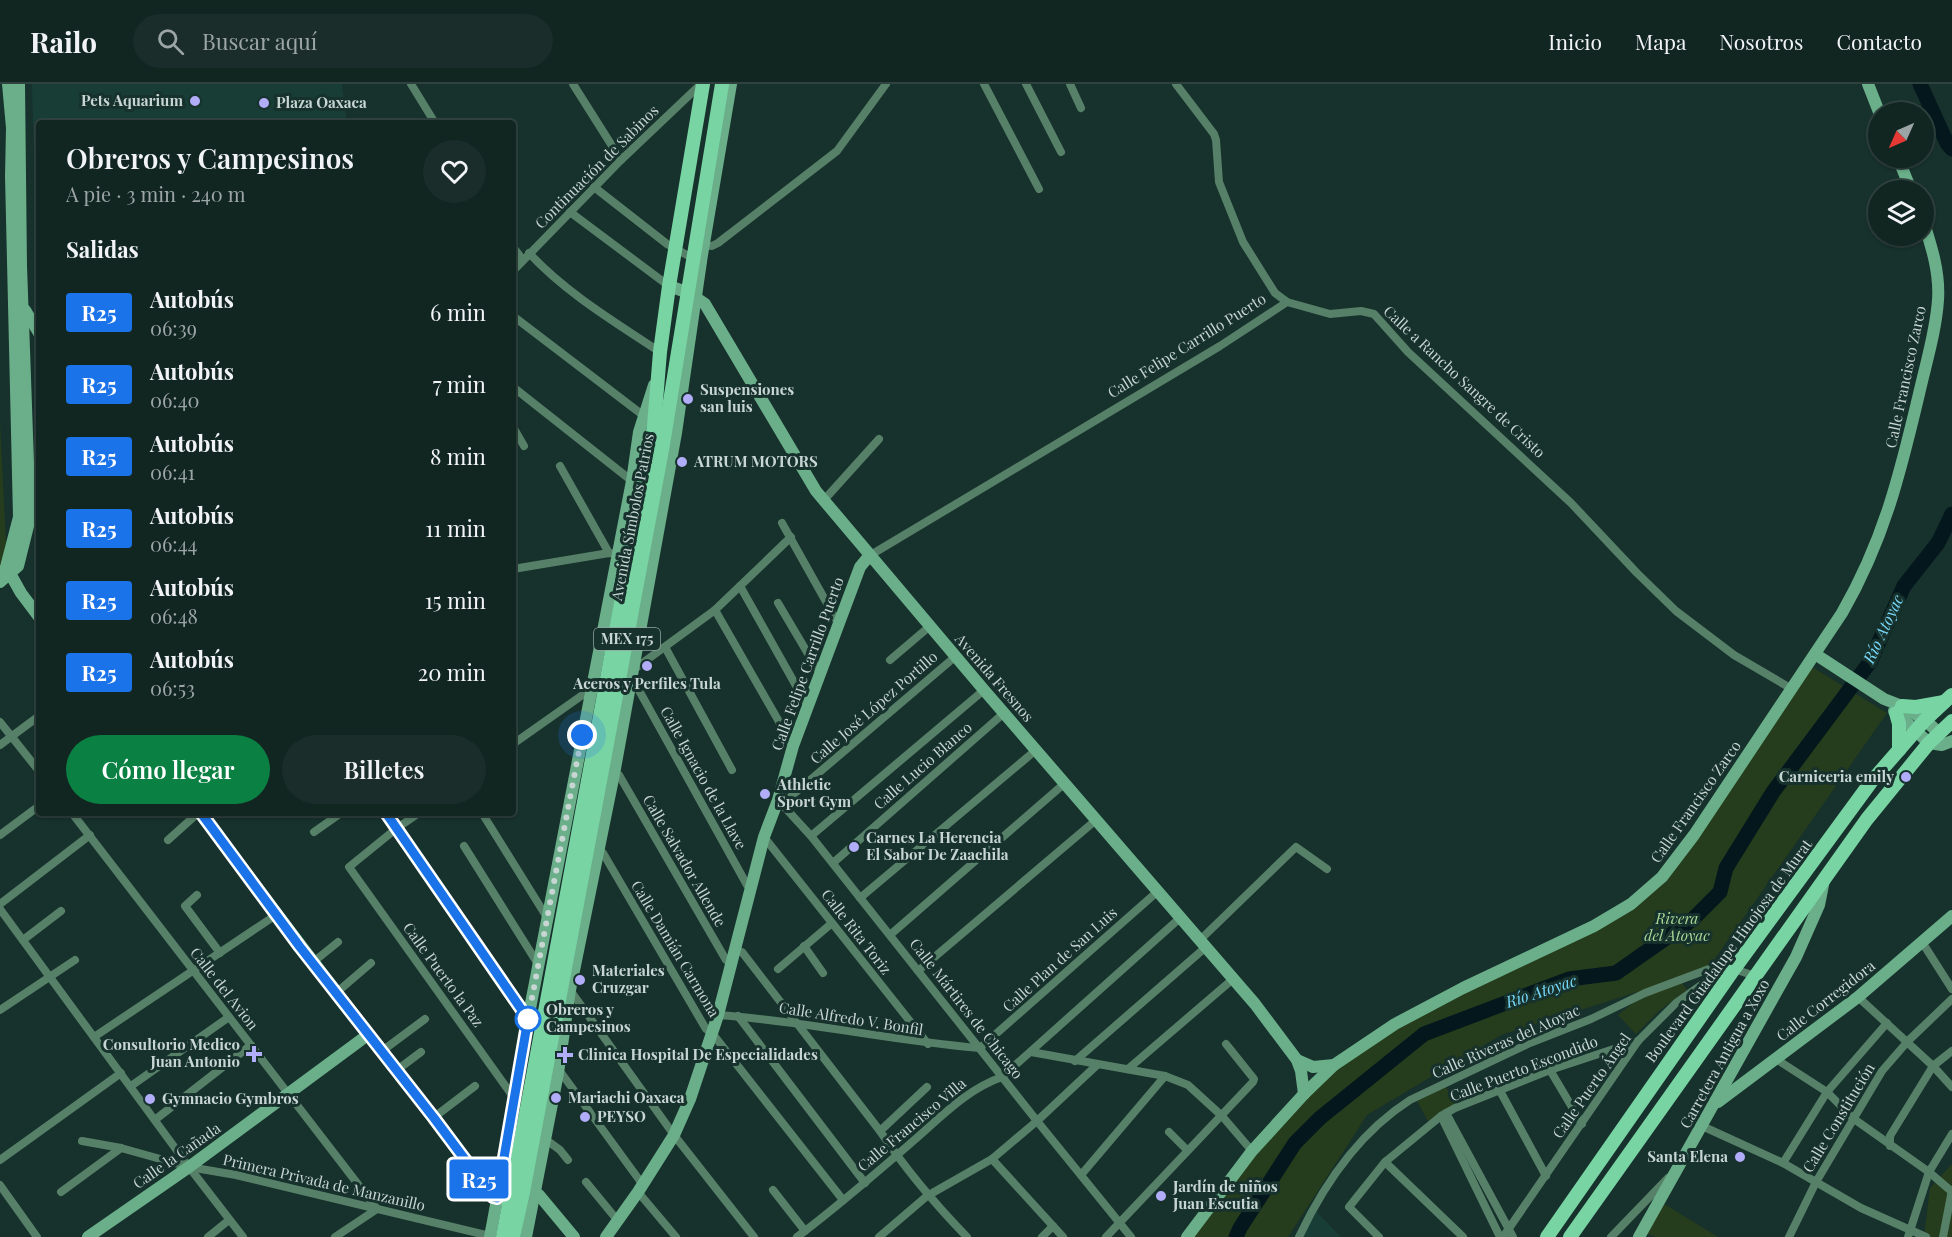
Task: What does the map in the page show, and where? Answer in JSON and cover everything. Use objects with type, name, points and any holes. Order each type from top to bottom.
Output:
[{"type":"main road","name":"Avenida Símbolos Patrios","points":[[494,1237],[504,1199],[654,426],[660,352],[669,286],[702,84]]},
{"type":"main road","name":"Avenida Símbolos Patrios","points":[[513,1237],[528,1193],[692,295],[694,259],[722,84]]},
{"type":"main road","points":[[662,450],[676,433]]},
{"type":"main road","points":[[1899,750],[1899,710],[1948,698]]},
{"type":"main road","name":"Boulevard Guadalupe Hinojosa de Murat","points":[[1547,1237],[1728,969],[1871,783],[1948,698]]},
{"type":"main road","points":[[1576,1235],[1867,819],[1929,743],[1952,720]]},
{"type":"street","points":[[8,84],[12,128],[14,298],[30,518],[18,567],[4,575],[36,613]]},
{"type":"street","points":[[19,84],[21,266],[24,307],[22,426]]},
{"type":"street","points":[[411,84],[433,120]]},
{"type":"street","points":[[573,84],[621,160]]},
{"type":"street","name":"Continuación de Sabinos","points":[[516,267],[621,160],[702,84]]},
{"type":"street","name":"Avenida Símbolos Patrios","points":[[526,1237],[528,1193],[545,1139],[558,1073],[570,990],[614,774],[676,433],[692,295],[704,245],[731,84]]},
{"type":"street","points":[[704,245],[712,246],[718,243],[837,151],[886,84]]},
{"type":"street","points":[[984,84],[1039,189]]},
{"type":"street","points":[[1026,84],[1060,152]]},
{"type":"street","points":[[1070,84],[1081,108]]},
{"type":"street","points":[[1176,84],[1214,134],[1219,182],[1243,242],[1275,294],[1287,302]]},
{"type":"street","points":[[1868,84],[1875,102]]},
{"type":"street","points":[[0,156],[5,161],[11,176]]},
{"type":"street","points":[[594,188],[676,249],[694,259]]},
{"type":"street","points":[[570,212],[669,286],[692,295]]},
{"type":"street","name":"Calle Francisco Zarco","points":[[1187,1237],[1252,1151],[1334,1065],[1395,1024],[1463,988],[1564,941],[1631,904],[1662,877],[1694,835],[1815,654],[1859,583],[1882,530],[1901,470],[1933,331],[1938,299],[1936,263],[1931,246]]},
{"type":"street","points":[[516,251],[523,260]]},
{"type":"street","points":[[529,253],[544,269],[607,317],[660,352]]},
{"type":"street","name":"Avenida Fresnos","points":[[692,295],[711,311],[816,491],[869,556],[1255,1004],[1297,1060],[1304,1094]]},
{"type":"street","points":[[14,298],[24,307],[36,328]]},
{"type":"street","name":"Calle Felipe Carrillo Puerto","points":[[606,1237],[641,1189],[674,1135],[690,1099],[718,1015],[764,837],[780,802],[793,746],[860,567],[869,556],[1200,358],[1287,302]]},
{"type":"street","name":"Calle a Rancho Sangre de Cristo","points":[[1287,302],[1330,314],[1361,311],[1374,314],[1408,352],[1571,503],[1676,611],[1734,655],[1792,689]]},
{"type":"street","points":[[516,318],[644,416]]},
{"type":"street","name":"Avenida Símbolos Patrios","points":[[511,1163],[514,1098],[591,689],[613,554],[632,481],[639,432],[659,369]]},
{"type":"street","points":[[516,389],[632,481]]},
{"type":"street","points":[[516,432],[524,446]]},
{"type":"street","points":[[824,500],[879,439]]},
{"type":"street","points":[[516,568],[613,554],[560,466]]},
{"type":"street","points":[[782,523],[838,623]]},
{"type":"street","points":[[633,670],[715,610],[791,537]]},
{"type":"street","points":[[740,586],[808,707]]},
{"type":"street","points":[[778,603],[820,674]]},
{"type":"street","points":[[715,610],[793,746]]},
{"type":"street","points":[[890,660],[930,626]]},
{"type":"street","points":[[665,647],[732,770]]},
{"type":"street","points":[[1815,654],[1921,726],[1939,733]]},
{"type":"street","name":"Calle José López Portillo","points":[[780,802],[956,656]]},
{"type":"street","name":"Calle Ignacio de la Llave","points":[[631,684],[636,686],[747,885],[752,887]]},
{"type":"street","points":[[516,742],[591,689]]},
{"type":"street","points":[[811,836],[984,690]]},
{"type":"street","name":"Calle Lucio Blanco","points":[[833,863],[1004,713]]},
{"type":"street","points":[[0,745],[36,719]]},
{"type":"street","points":[[0,722],[36,767]]},
{"type":"street","points":[[1921,726],[1929,743],[1942,745],[1952,741]]},
{"type":"street","points":[[860,898],[1036,750]]},
{"type":"street","name":"Calle Salvador Allende","points":[[614,774],[619,775],[726,960],[742,952],[880,1131],[927,1196],[967,1237]]},
{"type":"street","points":[[890,935],[1065,783]]},
{"type":"street","name":"Calle Mártires de Chicago","points":[[780,802],[833,863],[1131,1237]]},
{"type":"street","points":[[0,835],[36,808]]},
{"type":"street","name":"Calle del Avion","points":[[74,816],[376,1209]]},
{"type":"street","points":[[168,840],[196,816]]},
{"type":"street","points":[[202,816],[312,963],[493,1197],[504,1199],[528,1193],[539,1196],[574,1237]]},
{"type":"street","points":[[314,832],[337,816]]},
{"type":"street","points":[[388,816],[528,1019]]},
{"type":"street","points":[[397,828],[415,816]]},
{"type":"street","points":[[484,816],[548,919]]},
{"type":"street","points":[[918,971],[1096,820]]},
{"type":"street","name":"Calle Puerto la Paz","points":[[397,828],[349,867],[514,1098]]},
{"type":"street","points":[[0,904],[90,835]]},
{"type":"street","name":"Calle Rita Toriz","points":[[764,837],[928,1044]]},
{"type":"street","points":[[464,846],[538,964]]},
{"type":"street","points":[[1075,1061],[1203,944],[1296,847],[1327,869]]},
{"type":"street","name":"Calle Damián Carmona","points":[[598,852],[603,853],[706,1029],[712,1033],[843,1200]]},
{"type":"street","name":"Carretera Antigua a Xoxo","points":[[1639,1237],[1796,957],[1819,905],[1824,880]]},
{"type":"street","name":"Calle Plan de San Luis","points":[[980,1048],[1157,891]]},
{"type":"street","points":[[197,895],[185,906],[220,953]]},
{"type":"street","points":[[23,940],[61,911]]},
{"type":"street","points":[[2,914],[243,1237]]},
{"type":"street","points":[[94,1037],[276,915]]},
{"type":"street","name":"Calle Corregidora","points":[[1715,1104],[1858,997],[1952,916]]},
{"type":"street","name":"Calle Francisco Villa","points":[[797,1237],[982,1084],[1002,1077],[1180,918]]},
{"type":"street","points":[[778,969],[832,923]]},
{"type":"street","points":[[312,963],[338,942]]},
{"type":"street","points":[[1922,942],[1952,989]]},
{"type":"street","points":[[804,946],[824,973]]},
{"type":"street","points":[[0,1010],[75,960]]},
{"type":"street","points":[[336,993],[370,963]]},
{"type":"street","name":"Calle Riveras del Atoyac","points":[[1299,1237],[1311,1212],[1353,1151],[1369,1132],[1410,1100],[1530,1043],[1591,1019],[1645,993],[1709,969],[1728,969],[1755,976]]},
{"type":"street","name":"Calle Puerto Ángel","points":[[1506,1235],[1638,1041],[1676,1003],[1728,969]]},
{"type":"street","points":[[1128,1069],[1233,979]]},
{"type":"street","points":[[570,990],[674,1135],[754,1237]]},
{"type":"street","points":[[1858,997],[1934,1065],[1952,1087]]},
{"type":"street","name":"Calle Constitución","points":[[1789,1237],[1816,1182],[1882,1071],[1908,1041],[1952,999]]},
{"type":"street","name":"Calle Alfredo V. Bonfil","points":[[718,1015],[796,1023],[928,1044],[980,1048]]},
{"type":"street","points":[[738,1016],[865,1183]]},
{"type":"street","points":[[130,1086],[229,1017]]},
{"type":"street","points":[[382,1051],[425,1019]]},
{"type":"street","points":[[1783,1163],[1827,1092],[1887,1023]]},
{"type":"street","name":"Calle la Cañada","points":[[91,1236],[369,1034]]},
{"type":"street","name":"Calle Puerto Escondido","points":[[1379,1237],[1349,1207],[1385,1162],[1443,1114],[1499,1089],[1638,1041]]},
{"type":"street","points":[[1106,1237],[1253,1082],[1254,1079],[1226,1044]]},
{"type":"street","points":[[156,1119],[251,1045]]},
{"type":"street","points":[[397,1070],[421,1052]]},
{"type":"street","points":[[1031,1052],[1165,1076],[1188,1085],[1222,1116],[1252,1151]]},
{"type":"street","points":[[1890,1146],[1890,1136],[1934,1065],[1952,1052]]},
{"type":"street","points":[[1776,1059],[1827,1092],[1854,1119],[1952,1191],[1943,1237]]},
{"type":"street","points":[[1297,1060],[1313,1067],[1334,1065]]},
{"type":"street","points":[[879,1237],[927,1196],[992,1159],[1097,1065]]},
{"type":"street","points":[[1550,1070],[1582,1124]]},
{"type":"street","points":[[0,1160],[121,1073]]},
{"type":"street","points":[[558,1073],[562,1074],[676,1237]]},
{"type":"street","points":[[1081,1175],[1165,1076]]},
{"type":"street","points":[[434,1118],[475,1086]]},
{"type":"street","points":[[880,1131],[927,1087]]},
{"type":"street","points":[[1499,1089],[1546,1176]]},
{"type":"street","points":[[1443,1114],[1506,1235]]},
{"type":"street","points":[[1702,1126],[1783,1163],[1909,1234],[1926,1237]]},
{"type":"street","points":[[1170,1132],[1187,1150]]},
{"type":"street","points":[[1909,1234],[1929,1172],[1952,1134]]},
{"type":"street","points":[[545,1139],[560,1150],[568,1160]]},
{"type":"street","name":"Primera Privada de Manzanillo","points":[[82,1141],[121,1148],[189,1167],[237,1175],[376,1209],[466,1235],[494,1237]]},
{"type":"street","points":[[61,1192],[121,1148]]},
{"type":"street","points":[[992,1159],[1063,1237]]},
{"type":"street","points":[[1385,1162],[1463,1237]]},
{"type":"street","points":[[1611,1237],[1677,1169]]},
{"type":"street","points":[[586,1182],[618,1221]]},
{"type":"street","points":[[0,1185],[37,1237]]},
{"type":"street","points":[[773,1190],[805,1231]]},
{"type":"street","points":[[335,1237],[376,1209]]},
{"type":"street","points":[[208,1237],[230,1220]]},
{"type":"street","points":[[1042,1237],[1053,1226]]},
{"type":"shaded area","name":"Plaza Oaxaca","points":[[32,84],[342,84],[347,120],[36,120],[36,234]]},
{"type":"shaded area","points":[[1316,1211],[1341,1237],[1303,1237]]},
{"type":"green space","points":[[0,421],[7,563],[0,569]]},
{"type":"green space","name":"Rivera del Atoyac","points":[[1812,667],[1887,713],[1707,970],[1501,1035],[1367,1115],[1288,1237],[1187,1237],[1304,1094],[1395,1024],[1594,926],[1662,877]]},
{"type":"green space","points":[[1681,981],[1687,990],[1661,1009],[1636,1034],[1618,1015],[1645,993]]},
{"type":"green space","points":[[1445,1085],[1456,1105],[1428,1121],[1417,1101]]},
{"type":"green space","points":[[1952,1164],[1952,1237],[1924,1237],[1930,1188]]},
{"type":"green space","points":[[1661,1202],[1718,1237],[1656,1237],[1644,1233]]},
{"type":"waterway","name":"Río Atoyac","points":[[1920,84],[1947,143],[1952,149]]},
{"type":"waterway","name":"Río Atoyac","points":[[1236,1237],[1295,1143],[1320,1118],[1424,1034],[1569,979],[1616,973],[1693,919],[1720,892],[1726,868],[1773,792],[1870,662],[1904,586],[1938,543],[1952,514]]},
{"type":"bus line","name":"R25","points":[[203,816],[276,915],[493,1197],[497,1198],[528,1019],[388,816]]},
{"type":"place","name":"Pets Aquarium","points":[[195,101]]},
{"type":"place","name":"Plaza Oaxaca","points":[[264,103]]},
{"type":"place","name":"Suspensiones san luis","points":[[688,399]]},
{"type":"place","name":"ATRUM MOTORS","points":[[682,462]]},
{"type":"place","name":"Aceros y Perfiles Tula","points":[[647,666]]},
{"type":"place","name":"Carniceria emily","points":[[1906,777]]},
{"type":"place","name":"Athletic Sport Gym","points":[[765,794]]},
{"type":"place","name":"Carnes La Herencia El Sabor De Zaachila","points":[[854,847]]},
{"type":"place","name":"Materiales Cruzgar","points":[[580,980]]},
{"type":"place","name":"Obreros y Campesinos","points":[[528,1019]]},
{"type":"place","name":"Consultorio Medico Juan Antonio","points":[[254,1054]]},
{"type":"place","name":"Clinica Hospital De Especialidades","points":[[565,1055]]},
{"type":"place","name":"Mariachi Oaxaca","points":[[556,1098]]},
{"type":"place","name":"Gymnacio Gymbros","points":[[150,1099]]},
{"type":"place","name":"PEYSO","points":[[585,1117]]},
{"type":"place","name":"Santa Elena","points":[[1740,1157]]},
{"type":"place","name":"Jardín de niños Juan Escutia","points":[[1161,1196]]},
{"type":"route","points":[[528,1019],[582,735]]}]
